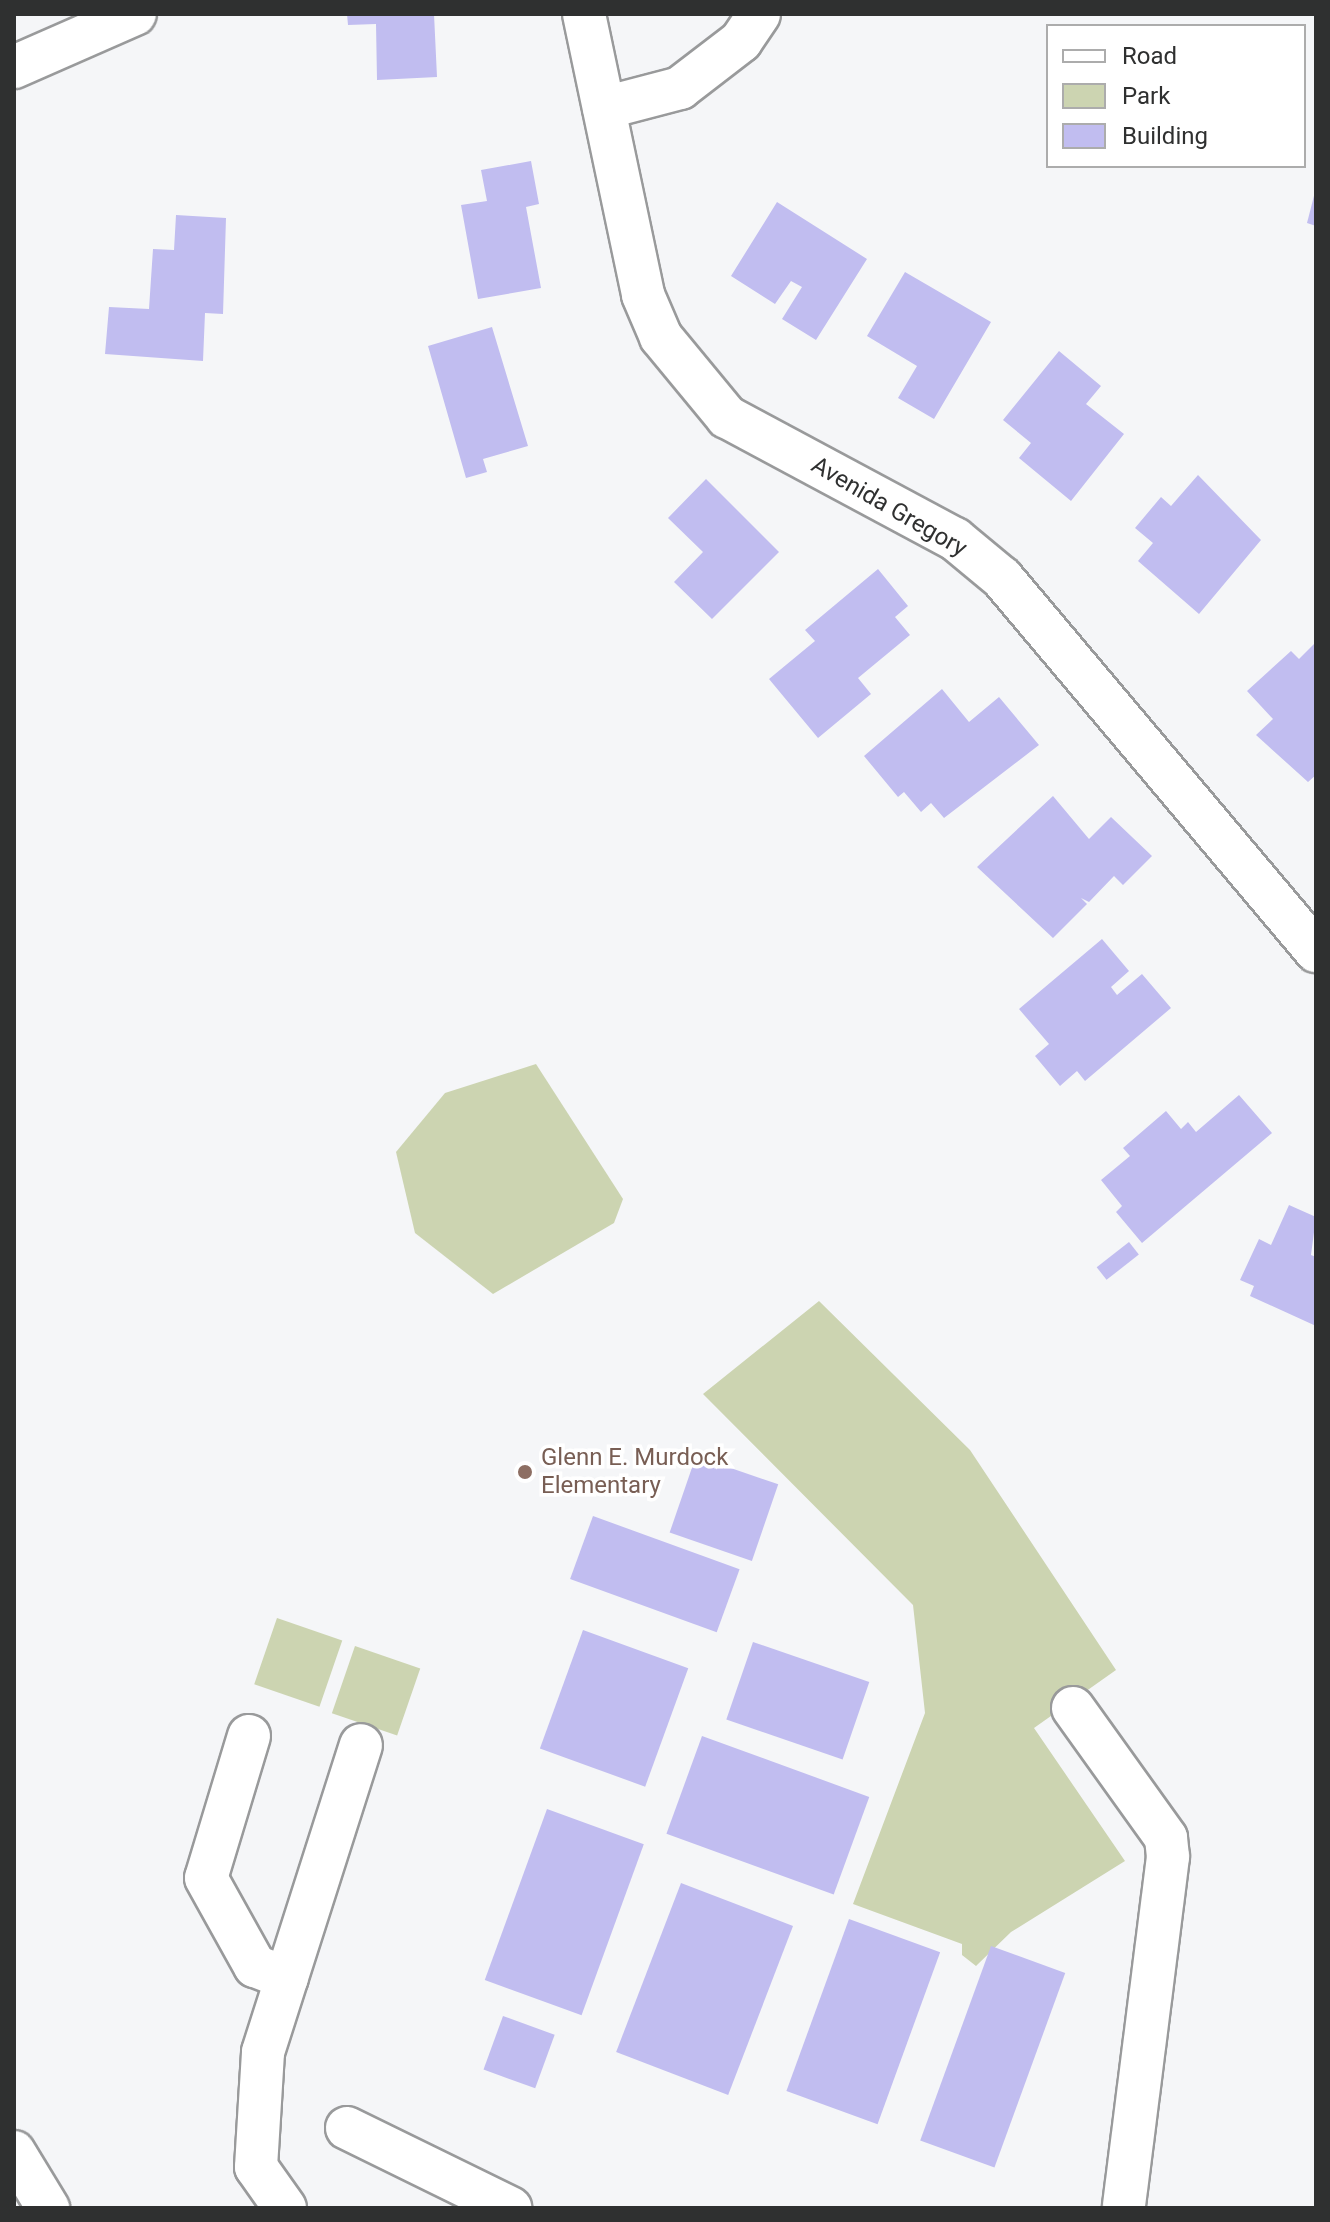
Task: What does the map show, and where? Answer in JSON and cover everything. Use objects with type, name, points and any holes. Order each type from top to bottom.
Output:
[{"type":"street","points":[[14,67],[135,14]]},
{"type":"street","name":"Avenida Gregory","points":[[584,14],[643,295],[661,337],[727,417],[955,539],[1002,578],[1316,951]]},
{"type":"street","points":[[604,108],[680,88],[741,41],[759,14]]},
{"type":"street","points":[[1073,1708],[1166,1838],[1168,1857],[1114,2207]]},
{"type":"street","points":[[249,1736],[206,1878],[255,1966],[287,1978]]},
{"type":"street","points":[[285,2208],[262,2183],[255,2139],[263,2052],[361,1745]]},
{"type":"street","points":[[347,2128],[510,2208]]},
{"type":"street","points":[[14,2152],[48,2208]]},
{"type":"green space","points":[[536,1064],[623,1199],[614,1223],[493,1294],[415,1233],[396,1152],[445,1093]]},
{"type":"green space","points":[[819,1301],[970,1450],[1116,1670],[1034,1728],[1125,1861],[1011,1932],[976,1966],[962,1955],[962,1944],[853,1904],[925,1713],[913,1605],[703,1394]]},
{"type":"green space","points":[[277,1618],[342,1640],[319,1707],[254,1684]]},
{"type":"green space","points":[[355,1646],[420,1668],[397,1736],[332,1713]]},
{"type":"building","points":[[347,14],[434,14],[437,77],[377,80],[376,24],[348,25]]},
{"type":"building","points":[[531,161],[539,204],[526,207],[541,288],[478,299],[461,205],[487,201],[481,170]]},
{"type":"building","points":[[1316,192],[1316,226],[1307,223]]},
{"type":"building","points":[[777,202],[867,259],[816,340],[782,319],[802,287],[791,281],[775,304],[731,276]]},
{"type":"building","points":[[176,215],[226,218],[223,314],[205,313],[203,361],[105,354],[109,307],[149,309],[153,249],[174,250]]},
{"type":"building","points":[[905,272],[991,322],[934,419],[898,398],[917,366],[867,336]]},
{"type":"building","points":[[492,327],[528,446],[483,459],[487,472],[466,478],[428,346]]},
{"type":"building","points":[[1059,351],[1101,386],[1086,404],[1124,434],[1071,501],[1019,458],[1031,443],[1003,420]]},
{"type":"building","points":[[1198,475],[1261,540],[1199,614],[1138,561],[1153,543],[1135,528],[1161,497],[1171,506]]},
{"type":"building","points":[[706,479],[779,552],[712,619],[674,582],[703,552],[668,518]]},
{"type":"building","points":[[878,569],[908,606],[895,617],[910,635],[858,678],[871,694],[818,738],[769,679],[815,641],[805,630]]},
{"type":"building","points":[[1316,642],[1316,775],[1308,782],[1256,735],[1273,719],[1247,691],[1291,651],[1299,659]]},
{"type":"building","points":[[942,689],[969,722],[999,697],[1039,745],[944,818],[931,803],[921,812],[904,792],[898,797],[864,756]]},
{"type":"building","points":[[1053,796],[1089,839],[1111,817],[1152,856],[1123,885],[1114,876],[1089,902],[1081,898],[1087,904],[1053,938],[977,867]]},
{"type":"building","points":[[1102,939],[1129,971],[1111,987],[1117,995],[1142,974],[1171,1008],[1085,1081],[1077,1071],[1060,1086],[1035,1056],[1049,1044],[1019,1009]]},
{"type":"building","points":[[1239,1095],[1272,1133],[1142,1243],[1116,1212],[1122,1206],[1101,1180],[1130,1156],[1123,1148],[1166,1111],[1181,1129],[1188,1122],[1196,1132]]},
{"type":"building","points":[[1289,1205],[1316,1217],[1311,1255],[1316,1257],[1316,1326],[1250,1296],[1254,1286],[1240,1280],[1259,1239],[1271,1245]]},
{"type":"building","points":[[1129,1242],[1139,1255],[1107,1280],[1097,1267]]},
{"type":"building","points":[[696,1456],[778,1484],[752,1561],[670,1533]]},
{"type":"building","points":[[593,1516],[740,1569],[717,1632],[570,1579]]},
{"type":"building","points":[[583,1630],[688,1668],[645,1787],[540,1748]]},
{"type":"building","points":[[753,1642],[869,1682],[843,1760],[726,1720]]},
{"type":"building","points":[[702,1736],[869,1797],[834,1895],[666,1834]]},
{"type":"building","points":[[547,1809],[644,1844],[582,2015],[485,1980]]},
{"type":"building","points":[[681,1883],[793,1926],[728,2095],[616,2052]]},
{"type":"building","points":[[849,1919],[940,1952],[878,2124],[786,2091]]},
{"type":"building","points":[[991,1946],[1065,1973],[994,2168],[920,2141]]},
{"type":"building","points":[[503,2016],[555,2035],[535,2088],[484,2070]]},
{"type":"place","name":"Glenn E. Murdock Elementary","points":[[525,1472]]}]
